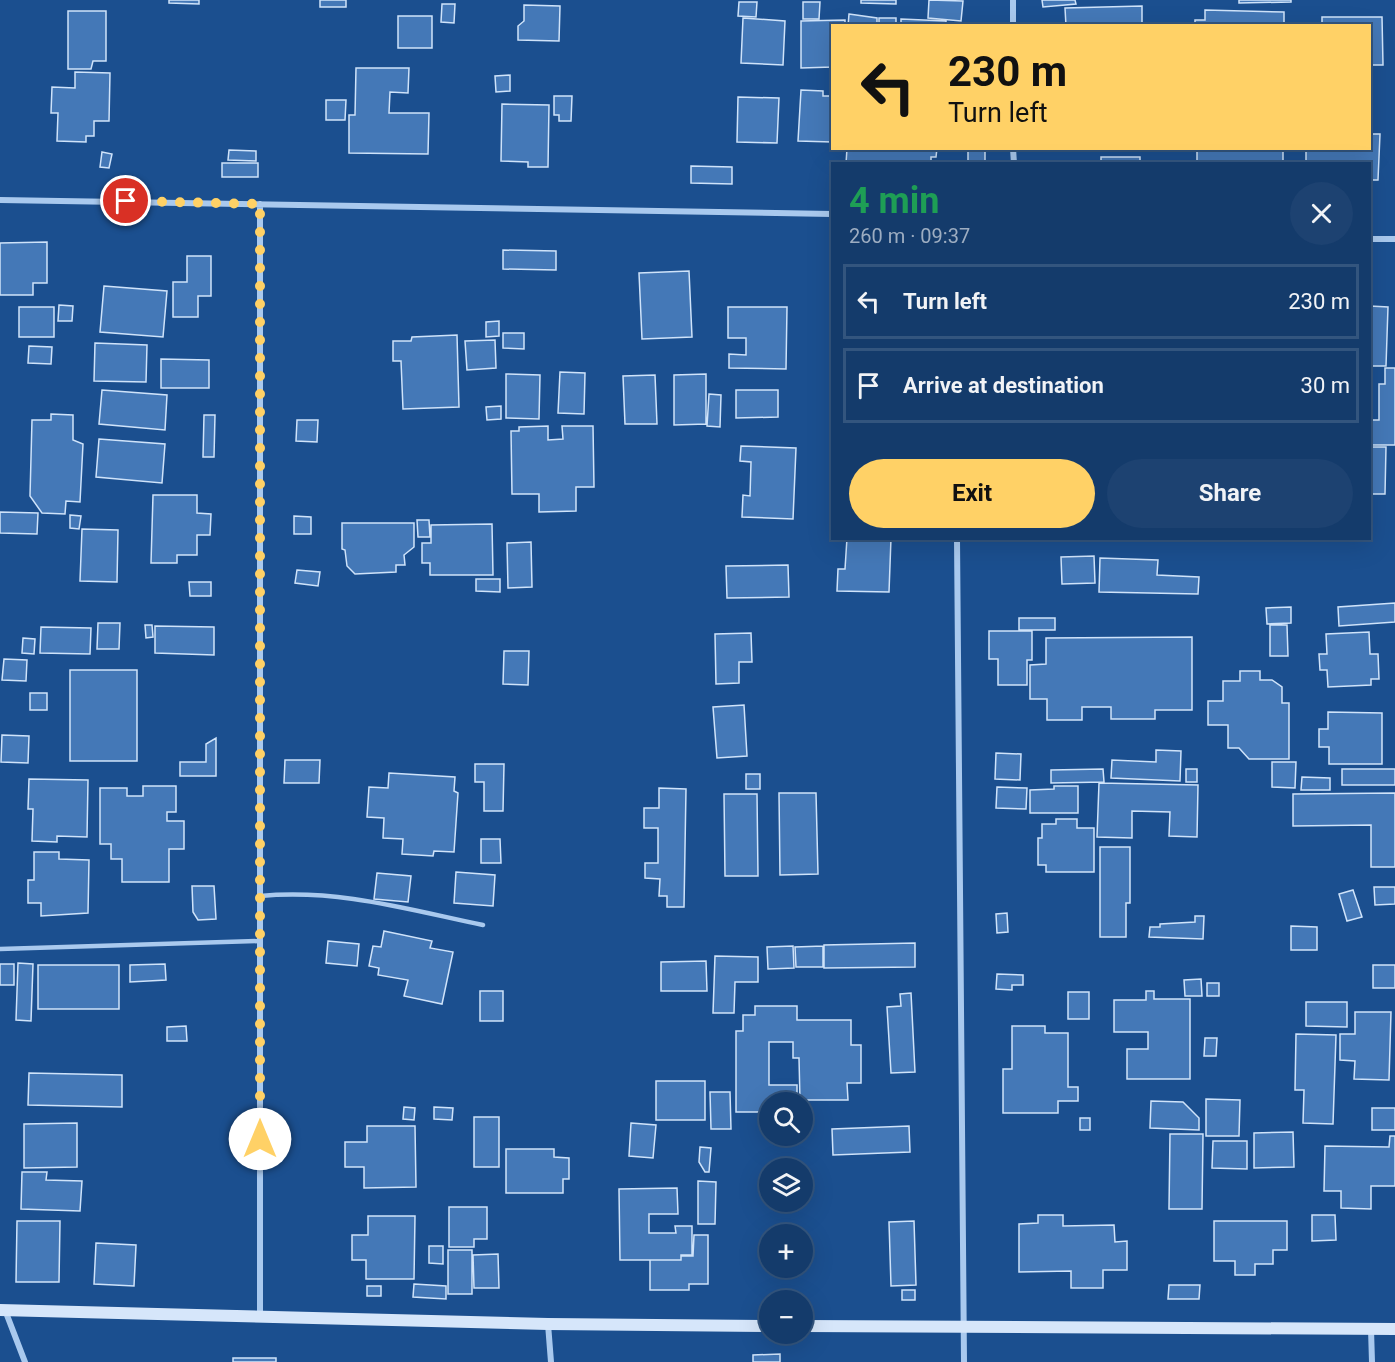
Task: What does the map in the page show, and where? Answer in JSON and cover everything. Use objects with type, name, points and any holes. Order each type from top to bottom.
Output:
[{"type":"street","points":[[1013,0],[1013,24]]},
{"type":"street","points":[[0,200],[831,214]]},
{"type":"street","points":[[260,204],[260,1316]]},
{"type":"street","points":[[1371,239],[1395,239]]},
{"type":"street","points":[[957,540],[964,1362]]},
{"type":"street","points":[[25,1362],[2,1310],[548,1324],[759,1326]]},
{"type":"street","points":[[548,1324],[551,1362]]},
{"type":"street","points":[[813,1326],[1395,1329]]},
{"type":"street","points":[[1371,1328],[1372,1362]]},
{"type":"lane","points":[[260,897],[296,893],[342,896],[483,925]]},
{"type":"lane","points":[[0,949],[260,941]]},
{"type":"building","points":[[169,0],[199,0],[199,4],[169,3]]},
{"type":"building","points":[[320,0],[346,0],[346,7],[320,7]]},
{"type":"building","points":[[861,0],[896,0],[896,4],[861,3]]},
{"type":"building","points":[[929,0],[963,1],[961,21],[928,18]]},
{"type":"building","points":[[1042,0],[1075,0],[1076,4],[1043,7]]},
{"type":"building","points":[[1239,0],[1291,0],[1291,2],[1239,3]]},
{"type":"building","points":[[739,2],[757,2],[756,17],[738,16]]},
{"type":"building","points":[[803,2],[820,2],[819,19],[803,19]]},
{"type":"building","points":[[442,4],[455,4],[454,23],[441,22]]},
{"type":"building","points":[[524,5],[560,6],[559,41],[518,40],[518,26],[524,21]]},
{"type":"building","points":[[1142,6],[1142,24],[1066,24],[1065,8]]},
{"type":"building","points":[[1205,10],[1284,12],[1284,24],[1195,24],[1195,20],[1205,20]]},
{"type":"building","points":[[68,11],[106,11],[106,61],[93,61],[91,69],[68,69]]},
{"type":"building","points":[[849,14],[877,18],[877,24],[848,24]]},
{"type":"building","points":[[398,16],[432,16],[432,48],[398,48]]},
{"type":"building","points":[[1322,17],[1382,17],[1383,65],[1371,65],[1371,24],[1322,24]]},
{"type":"building","points":[[743,18],[785,21],[783,65],[741,63]]},
{"type":"building","points":[[879,18],[896,18],[896,24],[879,24]]},
{"type":"building","points":[[901,19],[946,21],[946,24],[901,24]]},
{"type":"building","points":[[845,20],[845,24],[831,24],[831,67],[801,68],[801,21]]},
{"type":"building","points":[[356,68],[409,68],[408,93],[390,92],[389,113],[429,113],[428,154],[349,153],[349,115],[355,115]]},
{"type":"building","points":[[75,72],[110,73],[109,121],[94,121],[94,136],[86,136],[86,142],[57,141],[58,113],[51,113],[52,87],[75,88]]},
{"type":"building","points":[[510,75],[510,91],[496,92],[495,76]]},
{"type":"building","points":[[801,90],[823,91],[823,96],[831,96],[831,142],[798,141]]},
{"type":"building","points":[[554,96],[572,96],[571,121],[559,121],[559,115],[554,115]]},
{"type":"building","points":[[738,97],[779,98],[777,143],[737,142]]},
{"type":"building","points":[[326,100],[346,100],[345,120],[326,120]]},
{"type":"building","points":[[502,104],[549,105],[548,167],[528,167],[528,162],[501,161]]},
{"type":"building","points":[[1371,134],[1380,134],[1378,180],[1371,180],[1371,162],[1306,162],[1306,150],[1371,150]]},
{"type":"building","points":[[229,150],[256,151],[256,161],[228,160]]},
{"type":"building","points":[[847,150],[937,150],[936,157],[931,157],[931,162],[846,162]]},
{"type":"building","points":[[968,150],[985,150],[985,162],[968,162]]},
{"type":"building","points":[[1197,150],[1283,150],[1283,162],[1197,162]]},
{"type":"building","points":[[102,152],[112,154],[109,168],[100,167]]},
{"type":"building","points":[[1101,157],[1140,157],[1140,162],[1101,162]]},
{"type":"building","points":[[222,163],[258,163],[258,177],[222,177]]},
{"type":"building","points":[[691,166],[732,167],[732,184],[691,183]]},
{"type":"building","points":[[47,242],[47,283],[33,283],[33,295],[0,295],[0,243]]},
{"type":"building","points":[[503,250],[556,251],[556,270],[503,269]]},
{"type":"building","points":[[187,256],[211,256],[211,296],[198,296],[198,317],[173,317],[173,282],[187,282]]},
{"type":"building","points":[[689,271],[692,337],[642,339],[639,273]]},
{"type":"building","points":[[104,286],[167,291],[163,337],[100,332]]},
{"type":"building","points":[[59,305],[73,306],[72,321],[58,321]]},
{"type":"building","points":[[1371,306],[1388,307],[1386,366],[1371,366]]},
{"type":"building","points":[[19,307],[54,307],[54,337],[19,337]]},
{"type":"building","points":[[728,307],[787,307],[786,369],[729,368],[729,354],[746,355],[746,338],[728,338]]},
{"type":"building","points":[[499,321],[499,336],[486,337],[486,322]]},
{"type":"building","points":[[503,333],[524,333],[524,349],[503,348]]},
{"type":"building","points":[[457,335],[459,407],[403,409],[401,361],[393,361],[393,341],[411,341],[412,337]]},
{"type":"building","points":[[495,340],[496,368],[467,370],[465,341]]},
{"type":"building","points":[[95,343],[147,345],[146,382],[94,381]]},
{"type":"building","points":[[29,346],[52,347],[51,364],[28,363]]},
{"type":"building","points":[[161,359],[209,360],[209,388],[161,388]]},
{"type":"building","points":[[1385,368],[1395,368],[1395,445],[1371,445],[1371,420],[1379,420],[1379,384],[1385,384]]},
{"type":"building","points":[[560,372],[585,373],[584,414],[558,413]]},
{"type":"building","points":[[506,374],[540,375],[539,419],[506,418]]},
{"type":"building","points":[[706,374],[706,424],[674,425],[674,375]]},
{"type":"building","points":[[655,375],[657,424],[625,424],[623,376]]},
{"type":"building","points":[[102,390],[167,395],[165,430],[99,424]]},
{"type":"building","points":[[736,390],[778,390],[778,417],[736,418]]},
{"type":"building","points":[[709,394],[721,395],[720,427],[707,426]]},
{"type":"building","points":[[501,406],[501,419],[487,420],[486,407]]},
{"type":"building","points":[[51,414],[73,415],[73,440],[83,444],[80,502],[66,501],[65,514],[42,513],[30,496],[32,420],[51,420]]},
{"type":"building","points":[[204,415],[215,415],[214,457],[203,457]]},
{"type":"building","points":[[297,420],[318,420],[317,442],[296,441]]},
{"type":"building","points":[[548,426],[548,440],[563,439],[562,426],[593,426],[594,487],[576,487],[576,511],[539,512],[539,494],[512,494],[511,431],[519,431],[519,427]]},
{"type":"building","points":[[99,439],[165,444],[162,483],[96,477]]},
{"type":"building","points":[[741,446],[796,448],[793,519],[742,517],[743,495],[750,496],[751,462],[740,461]]},
{"type":"building","points":[[1371,447],[1386,447],[1385,494],[1371,494]]},
{"type":"building","points":[[153,495],[197,495],[197,513],[211,514],[210,535],[197,535],[197,555],[177,555],[177,563],[151,563]]},
{"type":"building","points":[[0,512],[38,513],[37,534],[0,533]]},
{"type":"building","points":[[70,515],[81,516],[79,529],[70,528]]},
{"type":"building","points":[[294,516],[311,517],[311,534],[294,534]]},
{"type":"building","points":[[417,520],[429,520],[430,537],[418,537]]},
{"type":"building","points":[[342,523],[414,523],[414,547],[404,555],[405,565],[396,565],[396,572],[355,574],[347,566],[345,550],[342,549]]},
{"type":"building","points":[[492,524],[493,575],[430,575],[430,563],[422,563],[422,543],[431,543],[431,525]]},
{"type":"building","points":[[82,529],[118,530],[117,582],[80,581]]},
{"type":"building","points":[[847,540],[891,540],[889,592],[837,591],[838,569],[845,569]]},
{"type":"building","points":[[531,542],[532,587],[508,588],[507,543]]},
{"type":"building","points":[[1094,556],[1095,583],[1062,584],[1061,557]]},
{"type":"building","points":[[1100,558],[1158,560],[1157,575],[1199,577],[1198,594],[1099,592]]},
{"type":"building","points":[[788,565],[789,597],[727,598],[726,566]]},
{"type":"building","points":[[297,570],[320,572],[318,586],[295,583]]},
{"type":"building","points":[[476,579],[500,579],[500,592],[476,591]]},
{"type":"building","points":[[189,582],[211,582],[211,596],[190,596]]},
{"type":"building","points":[[1395,603],[1395,622],[1339,626],[1338,607]]},
{"type":"building","points":[[1291,607],[1291,623],[1267,624],[1266,608]]},
{"type":"building","points":[[1019,618],[1055,618],[1055,630],[1019,630]]},
{"type":"building","points":[[98,623],[120,623],[119,649],[97,649]]},
{"type":"building","points":[[145,625],[152,625],[153,637],[146,638]]},
{"type":"building","points":[[1270,625],[1287,625],[1288,656],[1270,656]]},
{"type":"building","points":[[155,626],[214,627],[214,655],[155,653]]},
{"type":"building","points":[[41,627],[91,628],[90,654],[40,653]]},
{"type":"building","points":[[989,631],[1032,631],[1032,660],[1027,660],[1027,685],[998,685],[998,659],[989,659]]},
{"type":"building","points":[[1369,632],[1370,654],[1378,654],[1379,679],[1371,679],[1371,685],[1328,687],[1327,670],[1320,670],[1319,654],[1327,654],[1326,634]]},
{"type":"building","points":[[751,633],[752,662],[739,662],[739,683],[716,684],[715,634]]},
{"type":"building","points":[[1192,637],[1192,710],[1155,710],[1155,719],[1111,719],[1111,707],[1082,707],[1082,720],[1047,720],[1047,699],[1030,699],[1030,665],[1046,664],[1046,638]]},
{"type":"building","points":[[23,638],[35,639],[34,654],[22,653]]},
{"type":"building","points":[[504,651],[529,651],[528,685],[503,684]]},
{"type":"building","points":[[4,659],[27,660],[26,681],[2,680]]},
{"type":"building","points":[[70,670],[137,670],[137,761],[70,761]]},
{"type":"building","points":[[1240,671],[1260,671],[1260,680],[1272,680],[1282,687],[1282,703],[1289,703],[1289,759],[1249,759],[1239,748],[1228,748],[1228,725],[1208,725],[1208,701],[1223,701],[1223,681],[1240,681]]},
{"type":"building","points":[[30,693],[47,693],[47,710],[30,710]]},
{"type":"building","points":[[744,705],[747,756],[717,758],[713,707]]},
{"type":"building","points":[[1328,712],[1382,713],[1382,764],[1329,764],[1329,747],[1319,747],[1319,729],[1328,729]]},
{"type":"building","points":[[2,735],[29,736],[28,763],[1,762]]},
{"type":"building","points":[[216,738],[216,776],[180,776],[180,762],[206,762],[206,744]]},
{"type":"building","points":[[1156,750],[1181,751],[1180,781],[1111,778],[1112,760],[1156,762]]},
{"type":"building","points":[[996,753],[1021,754],[1020,780],[995,779]]},
{"type":"building","points":[[285,760],[320,760],[319,783],[284,783]]},
{"type":"building","points":[[1272,762],[1296,762],[1295,788],[1272,787]]},
{"type":"building","points":[[475,764],[504,764],[503,811],[484,811],[484,782],[475,782]]},
{"type":"building","points":[[1103,769],[1104,782],[1051,783],[1051,770]]},
{"type":"building","points":[[1186,769],[1197,769],[1197,782],[1186,782]]},
{"type":"building","points":[[1342,769],[1395,769],[1395,785],[1342,785]]},
{"type":"building","points":[[389,773],[455,777],[454,791],[458,793],[454,852],[434,851],[433,856],[402,854],[403,839],[383,838],[384,818],[367,817],[369,787],[388,788]]},
{"type":"building","points":[[746,774],[760,774],[760,789],[746,789]]},
{"type":"building","points":[[1302,777],[1330,778],[1330,790],[1301,790]]},
{"type":"building","points":[[29,779],[88,780],[87,837],[57,836],[57,842],[32,841],[33,809],[28,809]]},
{"type":"building","points":[[1099,783],[1198,785],[1197,837],[1169,836],[1170,812],[1132,811],[1132,838],[1097,837]]},
{"type":"building","points":[[143,786],[176,786],[176,812],[167,812],[167,821],[184,821],[184,849],[169,849],[169,882],[122,882],[122,859],[111,859],[111,844],[100,844],[100,788],[127,788],[127,796],[143,796]]},
{"type":"building","points":[[1054,786],[1078,786],[1078,813],[1030,813],[1030,790],[1054,789]]},
{"type":"building","points":[[997,787],[1027,788],[1026,809],[996,808]]},
{"type":"building","points":[[659,788],[686,789],[684,907],[667,907],[667,896],[659,896],[660,879],[645,878],[645,863],[658,863],[658,828],[644,828],[644,808],[659,808]]},
{"type":"building","points":[[779,793],[816,793],[818,874],[780,875]]},
{"type":"building","points":[[1395,793],[1395,867],[1371,867],[1371,825],[1293,826],[1293,794]]},
{"type":"building","points":[[724,794],[757,794],[758,876],[725,876]]},
{"type":"building","points":[[1056,819],[1077,819],[1077,828],[1094,828],[1094,872],[1046,872],[1046,865],[1038,865],[1038,838],[1042,838],[1042,824],[1056,824]]},
{"type":"building","points":[[481,839],[500,839],[501,863],[481,863]]},
{"type":"building","points":[[1100,847],[1130,847],[1130,903],[1126,903],[1126,937],[1100,937]]},
{"type":"building","points":[[34,852],[59,852],[59,859],[89,860],[88,913],[41,916],[41,903],[28,903],[28,880],[34,880]]},
{"type":"building","points":[[456,872],[495,875],[493,906],[454,903]]},
{"type":"building","points":[[377,873],[411,876],[408,902],[374,899]]},
{"type":"building","points":[[192,886],[214,886],[216,919],[198,920],[193,912]]},
{"type":"building","points":[[1374,887],[1395,887],[1395,904],[1375,905]]},
{"type":"building","points":[[1353,890],[1362,917],[1347,921],[1339,894]]},
{"type":"building","points":[[1007,913],[1008,932],[997,933],[996,914]]},
{"type":"building","points":[[1195,916],[1204,916],[1203,939],[1149,937],[1150,927],[1160,927],[1160,924],[1195,922]]},
{"type":"building","points":[[1291,926],[1317,927],[1317,950],[1291,950]]},
{"type":"building","points":[[384,931],[432,941],[430,948],[453,952],[442,1004],[404,996],[408,980],[378,975],[379,968],[369,966],[373,946],[381,947]]},
{"type":"building","points":[[328,941],[359,944],[357,966],[326,963]]},
{"type":"building","points":[[915,943],[915,967],[824,968],[824,945]]},
{"type":"building","points":[[793,946],[794,968],[768,969],[767,947]]},
{"type":"building","points":[[823,946],[823,967],[796,967],[795,947]]},
{"type":"building","points":[[715,956],[758,957],[758,982],[735,982],[734,1013],[713,1013]]},
{"type":"building","points":[[706,961],[707,991],[661,991],[661,962]]},
{"type":"building","points":[[18,963],[33,964],[31,1021],[16,1020]]},
{"type":"building","points":[[0,964],[14,964],[14,985],[0,985]]},
{"type":"building","points":[[165,964],[166,980],[130,982],[130,965]]},
{"type":"building","points":[[38,965],[119,965],[119,1009],[38,1009]]},
{"type":"building","points":[[1373,965],[1395,965],[1395,988],[1373,988]]},
{"type":"building","points":[[997,974],[1023,975],[1023,985],[1012,985],[1012,990],[996,989]]},
{"type":"building","points":[[1201,979],[1202,996],[1185,996],[1184,980]]},
{"type":"building","points":[[1207,983],[1219,983],[1219,996],[1207,996]]},
{"type":"building","points":[[480,991],[503,991],[503,1021],[480,1021]]},
{"type":"building","points":[[1146,991],[1154,991],[1154,999],[1190,999],[1190,1079],[1127,1079],[1127,1049],[1148,1049],[1148,1032],[1114,1032],[1114,1000],[1146,1000]]},
{"type":"building","points":[[1068,992],[1089,992],[1089,1019],[1068,1019]]},
{"type":"building","points":[[911,993],[915,1072],[891,1073],[887,1007],[901,1006],[900,994]]},
{"type":"building","points":[[1306,1002],[1347,1002],[1347,1027],[1306,1026]]},
{"type":"building","points":[[755,1006],[797,1006],[797,1020],[851,1020],[851,1045],[861,1045],[861,1083],[847,1083],[848,1100],[813,1100],[813,1092],[800,1092],[799,1058],[793,1058],[793,1042],[769,1042],[769,1085],[797,1085],[797,1092],[759,1092],[759,1112],[736,1112],[736,1031],[743,1031],[743,1015],[755,1015]]},
{"type":"building","points":[[1355,1012],[1391,1012],[1389,1080],[1354,1079],[1355,1061],[1340,1060],[1340,1034],[1355,1034]]},
{"type":"building","points":[[186,1026],[187,1041],[167,1041],[167,1027]]},
{"type":"building","points":[[1012,1026],[1045,1026],[1045,1033],[1068,1033],[1068,1087],[1078,1087],[1078,1101],[1058,1101],[1058,1113],[1003,1113],[1003,1069],[1012,1069]]},
{"type":"building","points":[[1296,1034],[1336,1035],[1333,1124],[1303,1123],[1304,1090],[1295,1090]]},
{"type":"building","points":[[1205,1038],[1217,1038],[1216,1056],[1204,1056]]},
{"type":"building","points":[[29,1073],[122,1075],[122,1107],[28,1105]]},
{"type":"building","points":[[656,1081],[705,1081],[705,1120],[656,1120]]},
{"type":"building","points":[[710,1092],[730,1092],[731,1129],[711,1129]]},
{"type":"building","points":[[1206,1099],[1240,1100],[1239,1136],[1206,1136]]},
{"type":"building","points":[[1151,1101],[1183,1102],[1199,1118],[1199,1130],[1150,1128]]},
{"type":"building","points":[[404,1107],[415,1108],[414,1120],[403,1119]]},
{"type":"building","points":[[434,1107],[453,1108],[452,1120],[434,1119]]},
{"type":"building","points":[[1372,1108],[1395,1108],[1395,1130],[1372,1130]]},
{"type":"building","points":[[474,1117],[499,1117],[499,1167],[474,1167]]},
{"type":"building","points":[[1080,1118],[1090,1118],[1090,1130],[1080,1130]]},
{"type":"building","points":[[77,1123],[77,1167],[24,1168],[24,1124]]},
{"type":"building","points":[[631,1123],[656,1125],[653,1158],[629,1156]]},
{"type":"building","points":[[367,1126],[415,1126],[416,1187],[364,1188],[364,1167],[345,1167],[345,1142],[367,1142]]},
{"type":"building","points":[[909,1126],[910,1152],[833,1155],[832,1129]]},
{"type":"building","points":[[1293,1132],[1294,1167],[1254,1168],[1254,1133]]},
{"type":"building","points":[[1170,1134],[1203,1134],[1202,1209],[1169,1209]]},
{"type":"building","points":[[1390,1136],[1395,1136],[1395,1186],[1371,1186],[1371,1209],[1341,1208],[1341,1191],[1324,1191],[1325,1146],[1389,1147]]},
{"type":"building","points":[[1213,1141],[1247,1141],[1247,1169],[1212,1168]]},
{"type":"building","points":[[700,1147],[711,1148],[709,1172],[705,1172],[699,1162]]},
{"type":"building","points":[[506,1149],[554,1149],[554,1157],[569,1158],[569,1179],[563,1179],[563,1193],[506,1193]]},
{"type":"building","points":[[22,1172],[47,1172],[46,1180],[82,1181],[80,1211],[21,1209]]},
{"type":"building","points":[[698,1181],[716,1182],[715,1224],[698,1224]]},
{"type":"building","points":[[677,1188],[678,1214],[649,1214],[649,1233],[676,1233],[675,1226],[692,1226],[692,1255],[681,1255],[681,1260],[620,1260],[619,1189]]},
{"type":"building","points":[[449,1207],[487,1207],[487,1239],[474,1239],[474,1247],[449,1247]]},
{"type":"building","points":[[1038,1215],[1063,1215],[1063,1226],[1114,1225],[1115,1242],[1127,1241],[1127,1270],[1103,1270],[1103,1288],[1071,1288],[1071,1271],[1019,1272],[1019,1224],[1038,1223]]},
{"type":"building","points":[[1312,1215],[1335,1215],[1336,1240],[1312,1241]]},
{"type":"building","points":[[368,1216],[415,1216],[414,1279],[366,1279],[366,1260],[352,1260],[352,1235],[368,1235]]},
{"type":"building","points":[[17,1221],[60,1221],[59,1282],[16,1282]]},
{"type":"building","points":[[914,1221],[916,1285],[891,1286],[889,1222]]},
{"type":"building","points":[[1214,1221],[1287,1221],[1287,1250],[1273,1250],[1273,1264],[1255,1264],[1255,1275],[1235,1275],[1235,1261],[1214,1261]]},
{"type":"building","points":[[694,1235],[708,1235],[708,1284],[689,1284],[689,1290],[650,1290],[650,1260],[681,1260],[681,1256],[693,1256]]},
{"type":"building","points":[[96,1243],[136,1245],[134,1286],[94,1284]]},
{"type":"building","points":[[429,1246],[443,1246],[443,1264],[429,1263]]},
{"type":"building","points":[[448,1250],[472,1250],[472,1294],[448,1294]]},
{"type":"building","points":[[498,1254],[499,1288],[474,1288],[473,1255]]},
{"type":"building","points":[[414,1284],[446,1286],[446,1299],[413,1297]]},
{"type":"building","points":[[1169,1285],[1200,1285],[1199,1299],[1168,1299]]},
{"type":"building","points":[[367,1286],[381,1286],[381,1296],[367,1296]]},
{"type":"building","points":[[902,1290],[915,1290],[915,1300],[902,1300]]},
{"type":"building","points":[[780,1354],[780,1362],[753,1362],[753,1355]]},
{"type":"building","points":[[233,1358],[276,1358],[276,1362],[233,1362]]},
{"type":"route","points":[[126,201],[260,204],[260,1139]]}]
